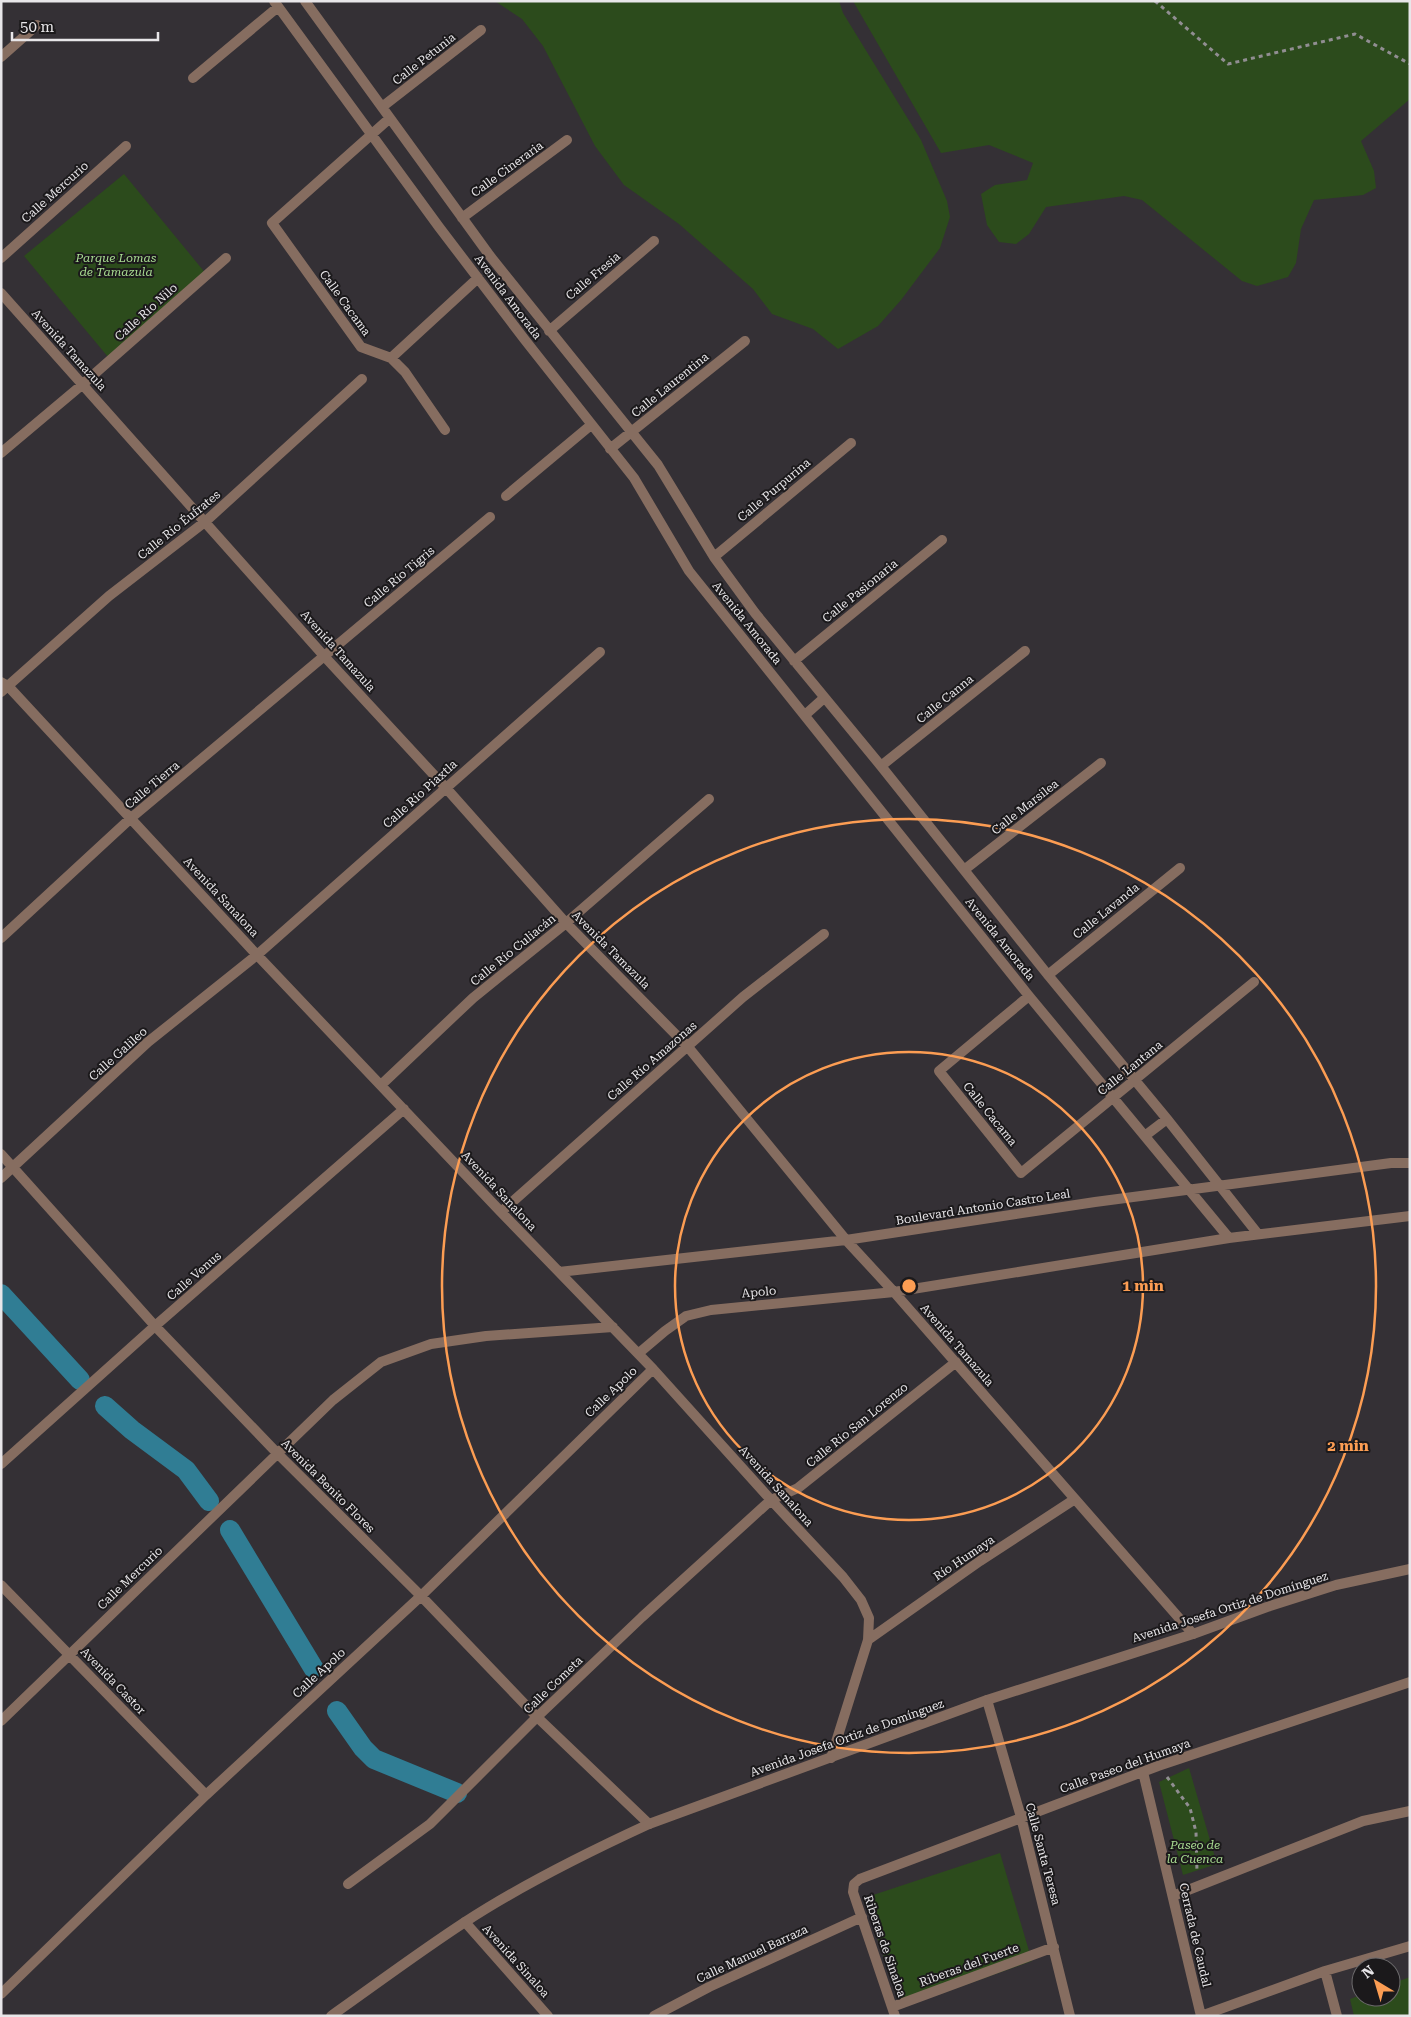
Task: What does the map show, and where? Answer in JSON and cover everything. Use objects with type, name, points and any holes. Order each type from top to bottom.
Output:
[{"type":"street","name":"Avenida Amorada","points":[[305,1],[462,218],[549,331],[603,394],[658,465],[714,557],[794,661],[881,766],[1048,975],[1168,1119],[1258,1234]]},
{"type":"street","name":"Avenida Amorada","points":[[276,4],[478,278],[634,478],[689,570],[1029,996],[1230,1238]]},
{"type":"street","points":[[193,78],[276,4]]},
{"type":"street","points":[[1,57],[37,25]]},
{"type":"street","name":"Calle Petunia","points":[[382,107],[481,30]]},
{"type":"street","points":[[372,135],[390,118]]},
{"type":"street","name":"Calle Cacama","points":[[372,135],[272,223],[361,347],[391,358],[405,372],[446,430]]},
{"type":"street","name":"Calle Cineraria","points":[[462,218],[567,140]]},
{"type":"street","name":"Calle Mercurio","points":[[1,258],[126,146]]},
{"type":"street","name":"Calle Fresia","points":[[549,331],[654,241]]},
{"type":"street","name":"Calle Río Nilo","points":[[1,453],[83,384],[226,258]]},
{"type":"street","points":[[391,358],[478,278]]},
{"type":"street","name":"Avenida Tamazula","points":[[1,293],[206,521],[324,656],[446,788],[566,923],[688,1047],[846,1240],[956,1362],[1192,1634]]},
{"type":"street","name":"Calle Laurentina","points":[[610,449],[745,342]]},
{"type":"street","name":"Calle Río Éufrates","points":[[3,687],[108,596],[206,521],[362,379]]},
{"type":"street","points":[[506,496],[591,425]]},
{"type":"street","name":"Calle Purpurina","points":[[714,557],[851,443]]},
{"type":"street","name":"Calle Río Tigris","points":[[324,656],[490,518]]},
{"type":"street","name":"Calle Pasionaria","points":[[794,661],[942,540]]},
{"type":"street","name":"Calle Canna","points":[[881,766],[1024,651]]},
{"type":"street","name":"Calle Río Piaxtla","points":[[257,955],[600,652]]},
{"type":"street","name":"Calle Tierra","points":[[1,938],[132,818],[324,656]]},
{"type":"street","name":"Avenida Sanalona","points":[[3,687],[132,818],[257,955],[501,1212],[639,1353],[843,1577],[861,1600],[870,1618],[868,1640],[831,1758]]},
{"type":"street","points":[[805,715],[824,698]]},
{"type":"street","name":"Calle Marsilea","points":[[964,870],[1101,764]]},
{"type":"street","name":"Calle Río Culiacán","points":[[381,1084],[473,998],[566,923],[710,799]]},
{"type":"street","name":"Calle Lavanda","points":[[1048,975],[1180,868]]},
{"type":"street","name":"Calle Río Amazonas","points":[[501,1212],[744,997],[824,934]]},
{"type":"street","name":"Calle Galileo","points":[[1,1178],[148,1042],[257,955]]},
{"type":"street","name":"Calle Lantana","points":[[1021,1173],[1254,982]]},
{"type":"street","name":"Calle Cacama","points":[[1021,1173],[939,1071],[1029,996]]},
{"type":"street","name":"Calle Venus","points":[[1,1464],[155,1326],[404,1109]]},
{"type":"street","points":[[1146,1135],[1168,1119]]},
{"type":"street","name":"Avenida Benito Flores","points":[[1,1154],[155,1326],[277,1453],[421,1596],[537,1717],[649,1824]]},
{"type":"street","name":"Boulevard Antonio Castro Leal","points":[[559,1272],[846,1240],[1220,1185],[1391,1163],[1410,1163]]},
{"type":"street","points":[[894,1292],[1230,1238],[1410,1216]]},
{"type":"street","name":"Apolo","points":[[639,1353],[686,1316],[711,1310],[894,1292]]},
{"type":"street","name":"Calle Mercurio","points":[[1,1721],[333,1400],[381,1362],[430,1344],[486,1336],[613,1327]]},
{"type":"street","name":"Calle Río San Lorenzo","points":[[771,1500],[798,1488],[956,1362]]},
{"type":"street","name":"Calle Apolo","points":[[1,1994],[206,1795],[421,1596],[653,1368]]},
{"type":"street","name":"Río Humaya","points":[[868,1640],[980,1561],[1075,1499]]},
{"type":"street","name":"Calle Cometa","points":[[348,1884],[430,1824],[537,1717],[642,1617],[771,1500]]},
{"type":"street","name":"Avenida Josefa Ortiz de Domínguez","points":[[331,2016],[465,1922],[536,1880],[594,1849],[649,1824],[987,1700],[1336,1585],[1410,1569]]},
{"type":"street","name":"Avenida Castor","points":[[1,1585],[206,1795]]},
{"type":"street","name":"Calle Paseo del Humaya","points":[[854,1884],[860,1879],[1158,1766],[1410,1682]]},
{"type":"street","name":"Calle Santa Teresa","points":[[987,1700],[1021,1817],[1070,2016]]},
{"type":"street","name":"Cerrada de Caudal","points":[[1143,1772],[1201,2016]]},
{"type":"street","points":[[1173,1896],[1363,1821],[1410,1811]]},
{"type":"street","name":"Riberas de Sinaloa","points":[[854,1884],[853,1892],[894,2011]]},
{"type":"street","name":"Calle Manuel Barraza","points":[[654,2016],[709,1987],[862,1917]]},
{"type":"street","name":"Avenida Sinaloa","points":[[465,1922],[548,2016]]},
{"type":"street","points":[[1201,2016],[1325,1971],[1410,1946]]},
{"type":"street","name":"Riberas del Fuerte","points":[[894,2011],[1054,1947]]},
{"type":"street","points":[[1325,1971],[1337,2016]]},
{"type":"path","points":[[1155,1],[1228,64],[1355,34],[1410,64]]},
{"type":"path","points":[[1158,1766],[1190,1808],[1196,1832],[1198,1861],[1195,1887]]},
{"type":"green space","points":[[495,1],[839,1],[843,13],[921,140],[947,201],[950,217],[940,248],[901,300],[878,326],[838,349],[813,329],[772,314],[753,289],[679,224],[624,185],[595,146],[543,46],[522,19]]},
{"type":"green space","points":[[853,1],[1410,1],[1410,99],[1361,141],[1374,171],[1376,188],[1363,195],[1314,200],[1301,229],[1296,263],[1288,277],[1257,286],[1242,281],[1142,200],[1124,196],[1046,207],[1029,234],[1016,244],[999,242],[987,225],[981,194],[995,185],[1027,180],[1033,163],[989,145],[941,153]]},
{"type":"green space","name":"Parque Lomas de Tamazula","points":[[124,174],[207,275],[108,357],[24,256]]},
{"type":"green space","name":"Paseo de la Cuenca","points":[[1189,1768],[1217,1864],[1183,1875],[1159,1782]]},
{"type":"green space","points":[[1000,1853],[1032,1961],[901,2008],[864,1898]]},
{"type":"green space","points":[[1410,1977],[1410,2016],[1354,2016],[1352,2007],[1401,2007],[1401,1980]]},
{"type":"waterway","points":[[1,1294],[80,1380]]},
{"type":"waterway","points":[[105,1406],[132,1430],[186,1470],[209,1501]]},
{"type":"waterway","points":[[230,1530],[314,1669]]},
{"type":"waterway","points":[[337,1711],[363,1748],[374,1759],[457,1793]]}]
